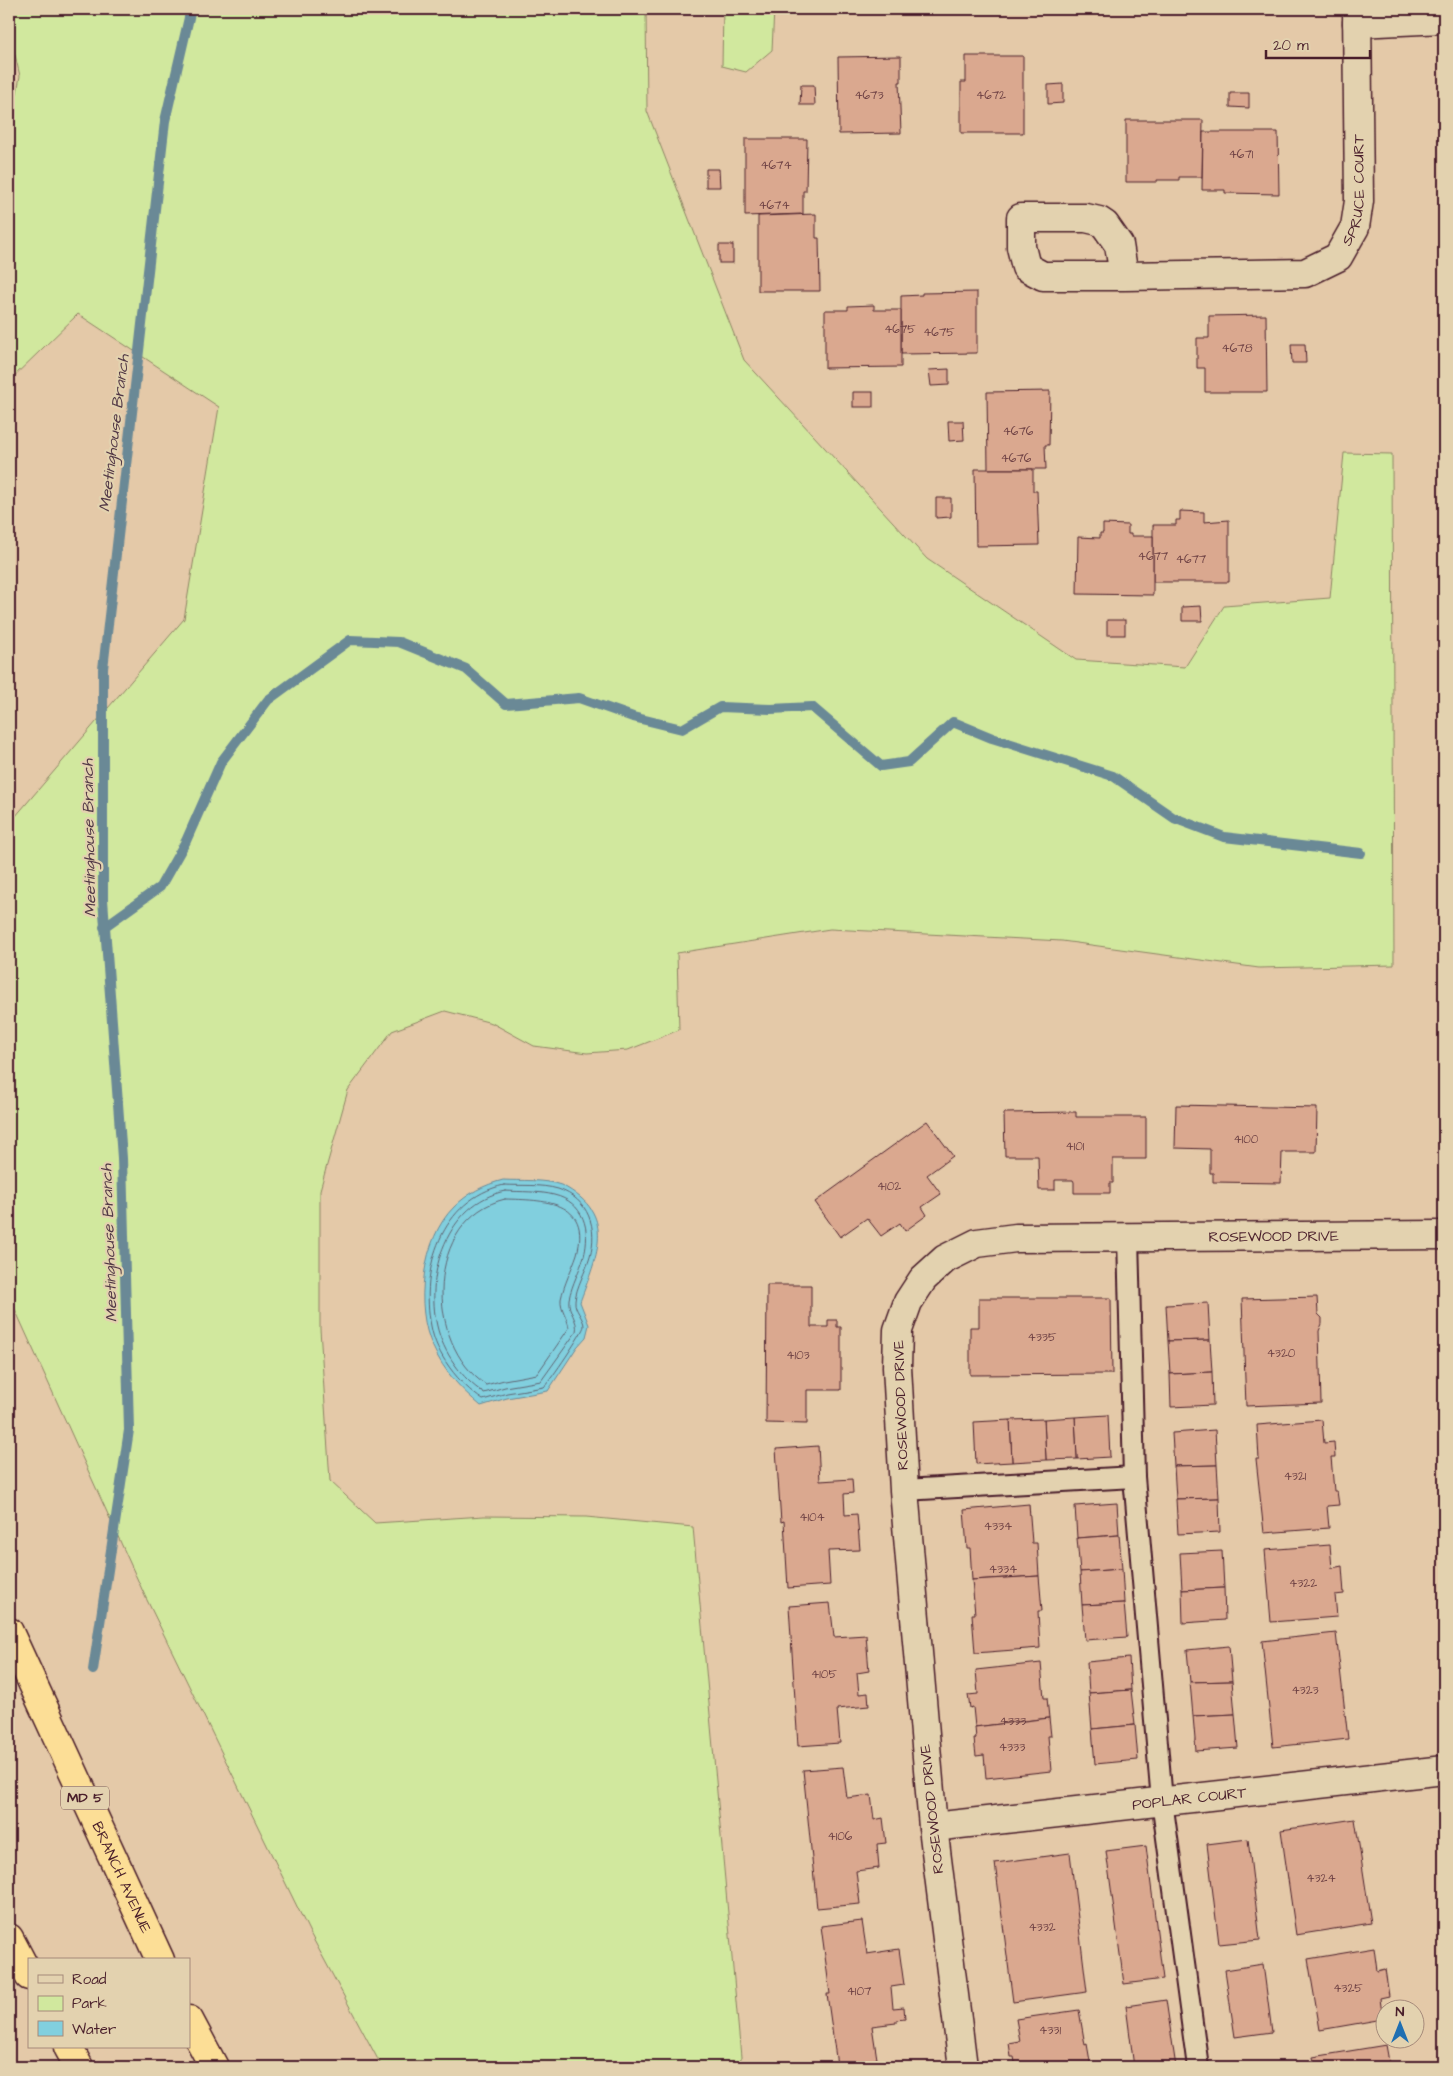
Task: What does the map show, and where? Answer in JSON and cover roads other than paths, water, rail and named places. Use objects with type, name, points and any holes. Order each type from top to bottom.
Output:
[{"type":"highway","name":"BRANCH AVENUE","points":[[9,1631],[159,1958]]},
{"type":"highway","points":[[9,1938],[28,1974]]},
{"type":"highway","points":[[190,2022],[214,2067]]},
{"type":"highway","points":[[69,2048],[79,2067]]},
{"type":"street","name":"SPRUCE COURT","points":[[1124,276],[1305,273],[1338,258],[1355,227],[1359,201],[1357,16],[1444,19]]},
{"type":"street","name":"ROSEWOOD DRIVE","points":[[963,2067],[933,1827],[904,1490],[897,1367],[898,1330],[908,1302],[923,1279],[946,1259],[977,1243],[1016,1238],[1339,1238],[1444,1235]]},
{"type":"street","name":"POPLAR COURT","points":[[933,1827],[1444,1770]]},
{"type":"lane","points":[[1128,1237],[1134,1477],[1162,1801],[1198,2067]]},
{"type":"lane","points":[[904,1490],[1134,1477]]},
{"type":"water","points":[[503,1180],[547,1182],[561,1185],[574,1192],[591,1209],[596,1221],[598,1234],[597,1248],[580,1302],[589,1325],[586,1337],[577,1347],[548,1391],[507,1398],[481,1406],[454,1380],[442,1364],[433,1347],[427,1331],[424,1313],[424,1274],[428,1255],[443,1220],[454,1207],[477,1190]]},
{"type":"waterway","name":"Meetinghouse Branch","points":[[93,1670],[129,1430],[122,1158],[103,899],[103,669],[165,121],[191,9]]},
{"type":"waterway","points":[[104,927],[160,887],[186,841],[221,762],[268,700],[350,640],[399,642],[466,669],[506,704],[579,698],[633,717],[682,729],[720,707],[771,709],[812,707],[881,766],[909,762],[953,722],[992,738],[1113,776],[1174,818],[1224,837],[1361,853]]}]
